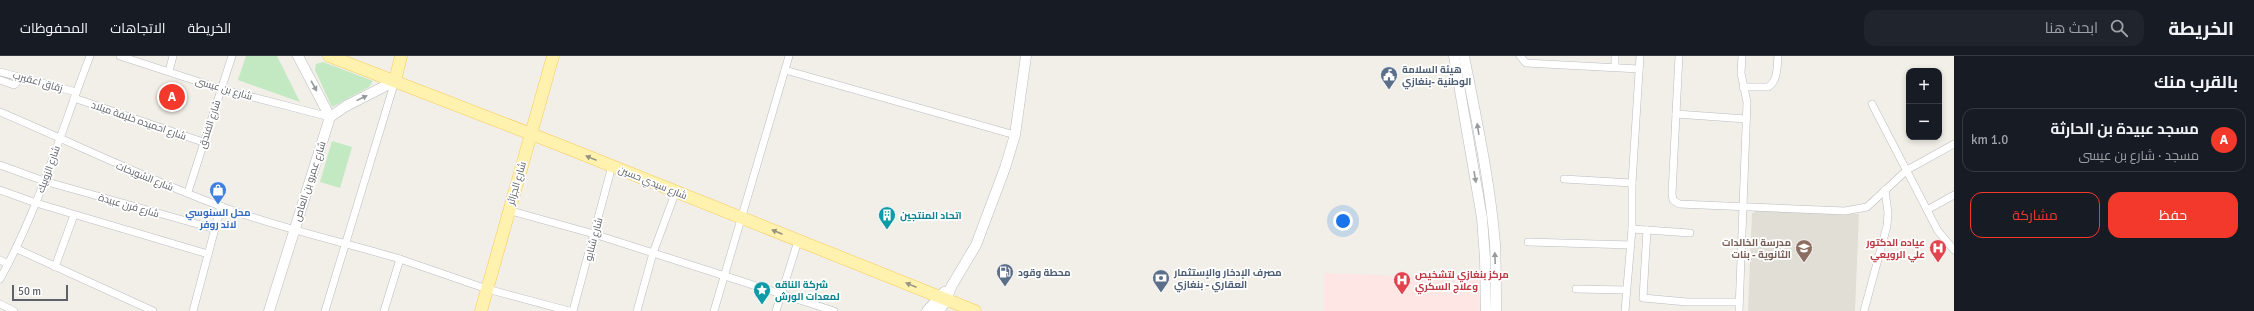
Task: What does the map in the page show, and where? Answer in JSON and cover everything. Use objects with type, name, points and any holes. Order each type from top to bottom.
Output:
[{"type":"main road","points":[[298,56],[330,117],[346,106],[395,81],[401,56]]},
{"type":"main road","name":"شارع سيدي حسين","points":[[329,56],[676,191],[975,311]]},
{"type":"main road","name":"شارع الجزائر","points":[[480,311],[553,56]]},
{"type":"main road","points":[[927,311],[942,299],[976,245],[1002,175],[1014,135],[1026,56]]},
{"type":"main road","points":[[1454,56],[1482,218],[1486,311]]},
{"type":"main road","points":[[1464,56],[1477,122],[1495,243],[1496,311]]},
{"type":"main road","name":"شارع عمرو بن العاص","points":[[269,311],[330,117]]},
{"type":"main road","points":[[939,311],[942,299]]},
{"type":"street","name":"شارع الزوبيك","points":[[0,279],[17,249],[36,203],[90,56]]},
{"type":"street","name":"شارع بن عيسى","points":[[120,56],[221,89],[330,117]]},
{"type":"street","points":[[169,71],[173,56]]},
{"type":"street","name":"شارع الفندق","points":[[188,192],[232,56]]},
{"type":"street","points":[[714,311],[789,56]]},
{"type":"street","points":[[1520,56],[1526,63],[1615,66],[1639,69]]},
{"type":"street","points":[[1615,56],[1615,66]]},
{"type":"street","points":[[1625,311],[1632,229],[1632,183],[1640,56]]},
{"type":"street","points":[[1679,56],[1672,194],[1676,203],[1854,211],[1867,207],[1906,170],[1954,144]]},
{"type":"street","points":[[1739,311],[1747,102],[1741,73],[1742,56]]},
{"type":"street","points":[[1743,86],[1768,87],[1771,85],[1775,80],[1778,56]]},
{"type":"street","points":[[785,70],[1014,135]]},
{"type":"street","name":"زقاق اعقيرب","points":[[0,72],[75,95]]},
{"type":"street","points":[[0,80],[14,85],[18,81],[19,77]]},
{"type":"street","points":[[325,311],[395,81]]},
{"type":"street","name":"شارع احميده خليفة ميلاد","points":[[75,95],[203,142]]},
{"type":"street","points":[[1872,104],[1938,231],[1953,246]]},
{"type":"street","name":"شارع الشويخات","points":[[0,112],[60,137],[104,159],[221,206],[294,230],[400,259],[487,289],[569,311]]},
{"type":"street","points":[[1676,114],[1746,119]]},
{"type":"street","name":"شارع فرن عبيدة","points":[[0,165],[44,181],[215,229]]},
{"type":"street","name":"شارع شنابو","points":[[573,311],[612,166]]},
{"type":"street","points":[[1564,179],[1632,183]]},
{"type":"street","points":[[0,190],[74,215],[208,254]]},
{"type":"street","points":[[1864,311],[1887,226],[1888,213],[1885,190]]},
{"type":"street","points":[[637,311],[653,253],[676,191]]},
{"type":"street","points":[[1927,210],[1954,195]]},
{"type":"street","points":[[193,311],[221,206]]},
{"type":"street","points":[[508,210],[594,234],[782,293],[834,311]]},
{"type":"street","points":[[55,267],[74,215]]},
{"type":"street","points":[[1632,229],[1690,232]]},
{"type":"street","points":[[1647,230],[1643,298],[1687,302],[1739,302]]},
{"type":"street","points":[[776,311],[798,241]]},
{"type":"street","points":[[1528,242],[1631,245]]},
{"type":"street","points":[[17,249],[153,311]]},
{"type":"street","points":[[384,311],[400,259]]},
{"type":"street","points":[[0,260],[8,264]]},
{"type":"street","points":[[1576,289],[1626,290]]},
{"type":"street","points":[[0,304],[14,311]]},
{"type":"shaded area","name":"مدرسة الخالدات الثانوية - بنات","points":[[1758,209],[1859,214],[1855,311],[1748,311],[1752,214]]},
{"type":"shaded area","name":"مركز بنغازي لتشخيص وعلاج السكري","points":[[1324,273],[1479,279],[1479,311],[1324,311]]},
{"type":"green space","points":[[246,56],[277,56],[300,102],[238,80]]},
{"type":"green space","points":[[323,62],[373,81],[369,87],[332,107],[315,70],[316,64]]},
{"type":"green space","points":[[332,141],[352,147],[340,188],[320,182]]},
{"type":"place","name":"هيئة السلامة الوطنية -بنغازي","points":[[1389,90]]},
{"type":"place","name":"مسجد عبيدة بن الحارثة","points":[[172,97]]},
{"type":"place","name":"محل السنوسي لاند روفر","points":[[218,205]]},
{"type":"place","name":"اتحاد المنتجين","points":[[887,230]]},
{"type":"place","name":"مدرسة الخالدات الثانوية - بنات","points":[[1804,263]]},
{"type":"place","name":"عياده الدكتور علي الرويعي","points":[[1938,263]]},
{"type":"place","name":"محطة وقود","points":[[1005,287]]},
{"type":"place","name":"مصرف الإدخار والإستثمار العقاري - بنغازي","points":[[1161,293]]},
{"type":"place","name":"مركز بنغازي لتشخيص وعلاج السكري","points":[[1402,295]]},
{"type":"place","name":"شركة الناقه لمعدات الورش","points":[[762,305]]}]
